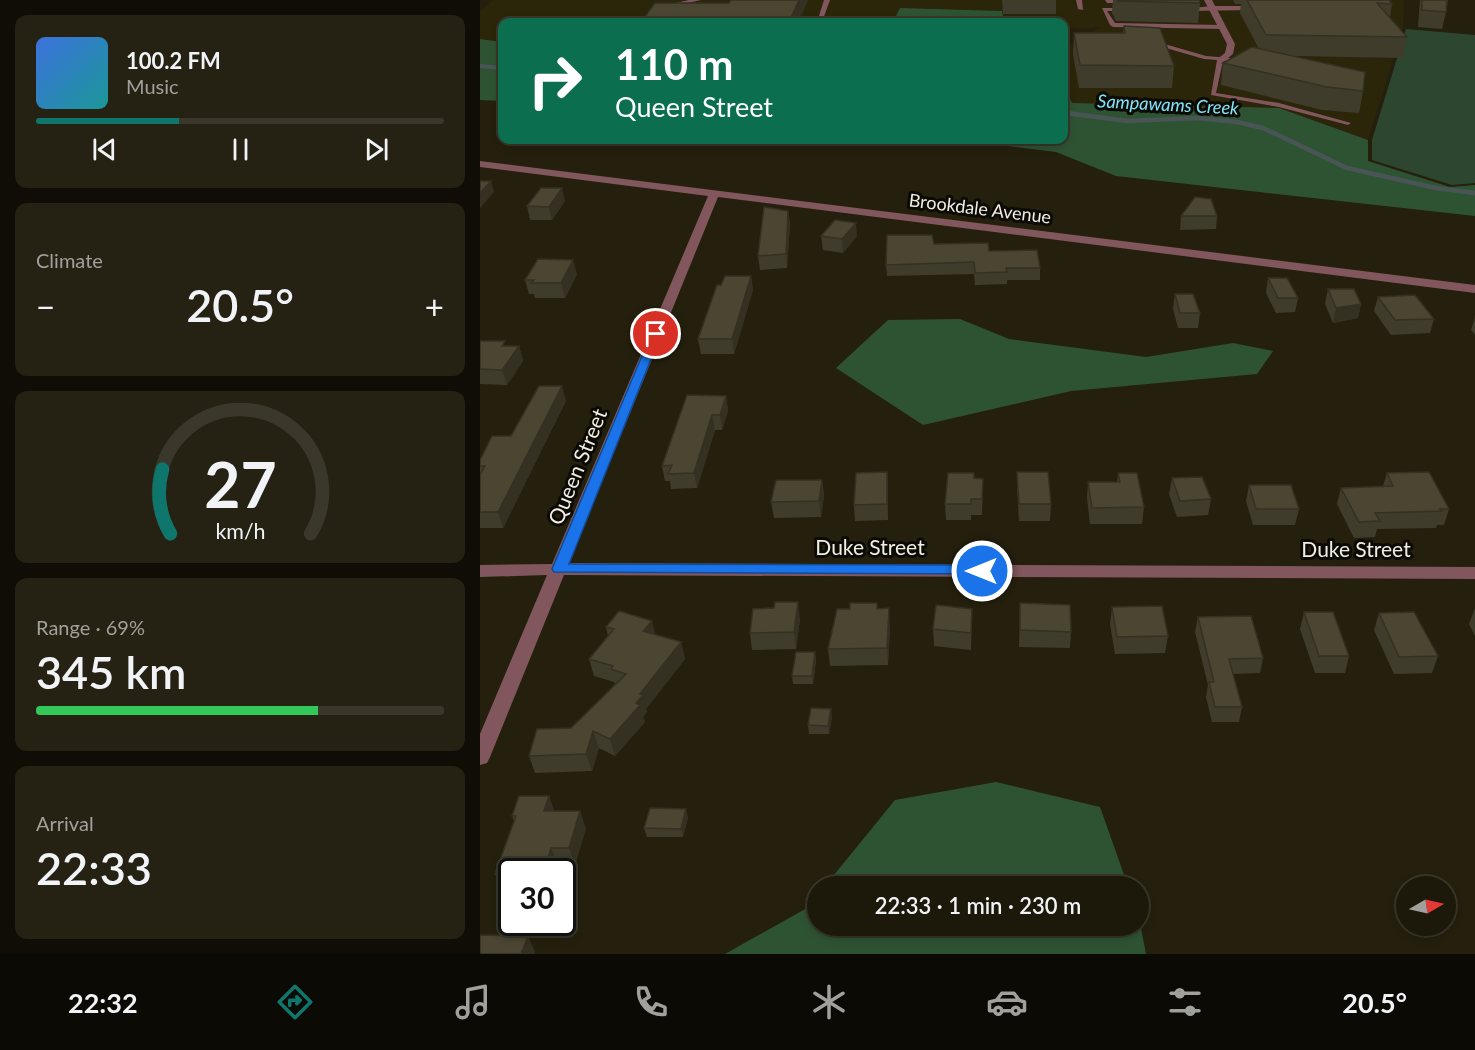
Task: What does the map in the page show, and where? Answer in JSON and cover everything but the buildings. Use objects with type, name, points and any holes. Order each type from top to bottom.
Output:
[{"type":"street","points":[[1209,4],[1231,44],[1229,54],[1220,60]]},
{"type":"street","name":"Brookdale Avenue","points":[[480,164],[1475,289]]},
{"type":"street","name":"Queen Street","points":[[480,757],[716,192]]},
{"type":"street","name":"Duke Street","points":[[480,571],[559,569],[1475,573]]},
{"type":"lane","points":[[669,4],[686,4],[698,0]]},
{"type":"lane","points":[[820,18],[827,0]]},
{"type":"lane","points":[[1079,0],[1081,9]]},
{"type":"lane","points":[[1107,1],[1140,1]]},
{"type":"lane","points":[[1179,9],[1209,4],[1265,8]]},
{"type":"lane","points":[[1137,9],[1104,9],[1113,26],[1222,27]]},
{"type":"lane","points":[[1148,43],[1220,60],[1247,60]]},
{"type":"lane","points":[[1220,60],[1213,94],[1280,105],[1348,123]]},
{"type":"shaded area","points":[[493,0],[1404,0],[1403,27],[1368,140],[1279,108],[1072,103],[1068,93],[1068,46],[1101,27],[1068,29],[1068,18],[1003,18],[1001,11],[900,8],[895,18],[498,18],[498,41],[480,39],[480,12]]},
{"type":"green space","points":[[900,8],[1002,11],[1003,18],[895,18]]},
{"type":"green space","points":[[1406,29],[1475,35],[1475,183],[1452,185],[1372,160],[1372,140]]},
{"type":"green space","points":[[480,39],[498,41],[498,101],[480,100]]},
{"type":"green space","points":[[1068,93],[1072,103],[1279,108],[1368,140],[1368,161],[1450,187],[1475,185],[1475,216],[1116,176],[1056,152],[991,144],[1068,144]]},
{"type":"green space","points":[[960,319],[1009,339],[1146,357],[1233,343],[1273,351],[1257,374],[1071,391],[923,425],[836,368],[888,320]]},
{"type":"green space","points":[[996,782],[1100,807],[1124,876],[833,876],[895,800]]},
{"type":"green space","points":[[807,908],[807,936],[1142,936],[1146,954],[725,954]]},
{"type":"waterway","name":"Sampawams Creek","points":[[480,66],[498,68]]},
{"type":"waterway","name":"Sampawams Creek","points":[[1068,113],[1127,121],[1197,118],[1237,122],[1263,128],[1347,168],[1436,188],[1475,193]]},
{"type":"waterway","name":"Sampawams Creek","points":[[1068,114],[1079,115]]},
{"type":"route","points":[[656,334],[559,569],[982,571]]}]
